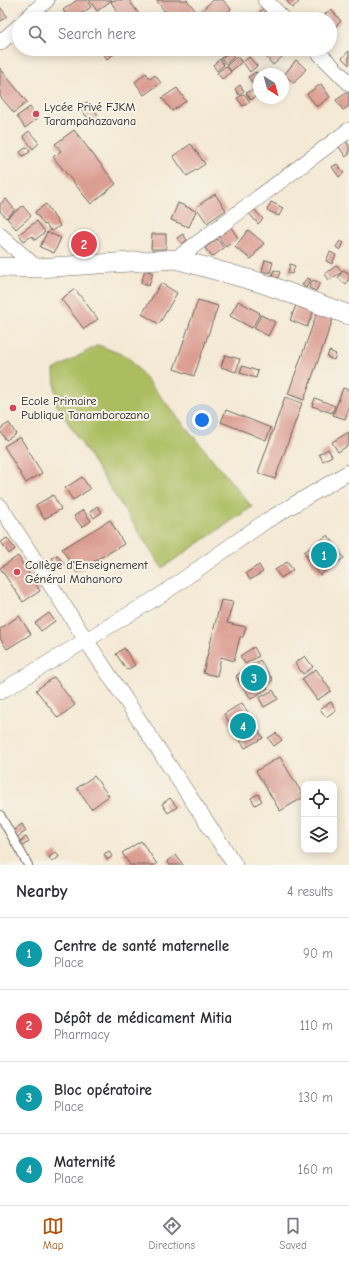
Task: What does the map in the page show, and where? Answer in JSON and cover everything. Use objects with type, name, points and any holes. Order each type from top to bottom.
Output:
[{"type":"street","points":[[34,12],[47,0]]},
{"type":"street","points":[[265,0],[277,12]]},
{"type":"street","points":[[0,43],[12,32]]},
{"type":"street","points":[[322,56],[349,83]]},
{"type":"street","points":[[176,259],[349,130]]},
{"type":"street","points":[[0,235],[37,268]]},
{"type":"street","points":[[0,267],[37,268],[176,259],[262,283],[349,315]]},
{"type":"street","points":[[0,692],[161,595],[266,520],[349,472]]},
{"type":"street","points":[[0,506],[86,640],[235,865]]},
{"type":"lane","points":[[0,815],[28,865]]},
{"type":"green space","points":[[98,345],[128,357],[252,507],[162,568],[56,404],[54,370]]},
{"type":"building","points":[[77,0],[86,0],[91,7],[84,12],[65,12],[63,10]]},
{"type":"building","points":[[89,0],[112,0],[97,11]]},
{"type":"building","points":[[114,0],[129,0],[138,12],[117,12],[111,2]]},
{"type":"building","points":[[156,0],[187,0],[196,12],[165,12]]},
{"type":"building","points":[[213,0],[223,0],[231,9],[228,12],[201,11]]},
{"type":"building","points":[[286,0],[297,0],[299,2],[292,8]]},
{"type":"building","points":[[0,7],[7,16],[0,22]]},
{"type":"building","points":[[265,7],[269,12],[260,12]]},
{"type":"building","points":[[337,16],[341,21],[337,25]]},
{"type":"building","points":[[349,51],[349,65],[342,58]]},
{"type":"building","points":[[224,56],[234,57],[226,64],[221,58]]},
{"type":"building","points":[[265,56],[283,56],[273,65]]},
{"type":"building","points":[[237,57],[242,62],[231,71],[227,65]]},
{"type":"building","points":[[249,57],[257,66],[250,72],[243,62]]},
{"type":"building","points":[[220,59],[224,65],[217,71],[213,65]]},
{"type":"building","points":[[296,60],[306,69],[294,83],[289,79],[289,69]]},
{"type":"building","points":[[226,66],[231,72],[222,79],[217,73]]},
{"type":"building","points":[[0,68],[27,102],[14,113],[0,96]]},
{"type":"building","points":[[146,73],[150,79],[155,75],[161,83],[144,95],[135,82]]},
{"type":"building","points":[[253,74],[253,84],[248,77]]},
{"type":"building","points":[[321,84],[330,97],[317,107],[307,94]]},
{"type":"building","points":[[240,85],[244,91],[239,95],[235,89]]},
{"type":"building","points":[[177,88],[186,101],[172,111],[162,98]]},
{"type":"building","points":[[252,90],[253,98],[251,100],[246,93]]},
{"type":"building","points":[[348,92],[349,106],[343,110],[336,100]]},
{"type":"building","points":[[244,94],[250,102],[243,106],[237,98]]},
{"type":"building","points":[[87,102],[98,115],[90,121],[80,108]]},
{"type":"building","points":[[30,107],[38,118],[25,128],[17,116]]},
{"type":"building","points":[[74,130],[116,184],[91,204],[53,157],[61,151],[55,144]]},
{"type":"building","points":[[29,131],[39,143],[33,149],[23,136]]},
{"type":"building","points":[[346,141],[349,146],[349,154],[346,157],[339,147]]},
{"type":"building","points":[[191,144],[205,164],[187,176],[173,156]]},
{"type":"building","points":[[27,147],[30,152],[23,156],[20,152]]},
{"type":"building","points":[[337,164],[344,173],[339,177],[332,167]]},
{"type":"building","points":[[215,194],[226,210],[207,223],[196,207]]},
{"type":"building","points":[[6,199],[15,210],[6,218],[0,211],[0,204]]},
{"type":"building","points":[[271,202],[283,208],[279,216],[267,210]]},
{"type":"building","points":[[178,203],[196,211],[189,227],[171,220]]},
{"type":"building","points":[[46,204],[60,226],[51,231],[46,224],[44,225],[35,212]]},
{"type":"building","points":[[23,206],[31,216],[16,229],[7,218]]},
{"type":"building","points":[[253,208],[263,219],[258,224],[248,212]]},
{"type":"building","points":[[37,221],[45,232],[35,240],[32,236],[24,241],[19,234]]},
{"type":"building","points":[[230,226],[238,238],[226,247],[217,235]]},
{"type":"building","points":[[248,230],[264,243],[251,259],[235,247]]},
{"type":"building","points":[[47,232],[61,238],[54,253],[40,247]]},
{"type":"building","points":[[152,234],[166,234],[166,249],[151,249]]},
{"type":"building","points":[[183,234],[187,240],[182,244],[177,238]]},
{"type":"building","points":[[217,239],[224,248],[212,257],[205,248]]},
{"type":"building","points":[[340,241],[344,243],[340,250],[336,247]]},
{"type":"building","points":[[330,252],[336,255],[332,264],[326,261]]},
{"type":"building","points":[[265,260],[273,262],[270,273],[262,271]]},
{"type":"building","points":[[290,264],[295,266],[292,274],[288,273]]},
{"type":"building","points":[[337,265],[342,272],[329,280],[325,274]]},
{"type":"building","points":[[145,270],[153,273],[149,286],[141,283]]},
{"type":"building","points":[[274,270],[280,272],[277,280],[271,278]]},
{"type":"building","points":[[343,270],[349,273],[349,279],[346,284],[338,278]]},
{"type":"building","points":[[307,278],[311,280],[306,288],[302,285]]},
{"type":"building","points":[[313,280],[320,283],[316,291],[309,288]]},
{"type":"building","points":[[161,283],[177,293],[159,324],[142,314]]},
{"type":"building","points":[[75,289],[98,319],[84,329],[61,299]]},
{"type":"building","points":[[198,300],[218,306],[194,376],[174,369]]},
{"type":"building","points":[[238,301],[260,313],[252,328],[230,316]]},
{"type":"building","points":[[297,303],[314,310],[307,327],[290,320]]},
{"type":"building","points":[[318,310],[334,316],[304,400],[288,394]]},
{"type":"building","points":[[261,315],[275,322],[268,336],[254,328]]},
{"type":"building","points":[[329,351],[336,354],[334,360],[327,357]]},
{"type":"building","points":[[225,355],[240,359],[236,372],[221,367]]},
{"type":"building","points":[[242,366],[258,371],[256,378],[240,373]]},
{"type":"building","points":[[343,388],[349,390],[349,408],[345,419],[333,415]]},
{"type":"building","points":[[285,397],[302,403],[275,479],[258,473]]},
{"type":"building","points":[[315,398],[335,406],[332,413],[312,406]]},
{"type":"building","points":[[226,410],[271,428],[266,440],[221,422]]},
{"type":"building","points":[[9,423],[16,434],[6,440],[0,429]]},
{"type":"building","points":[[349,432],[349,445],[338,452],[332,442]]},
{"type":"building","points":[[20,437],[42,473],[26,483],[4,446]]},
{"type":"building","points":[[328,449],[332,456],[323,461],[319,454]]},
{"type":"building","points":[[82,477],[90,489],[73,500],[65,488]]},
{"type":"building","points":[[53,495],[61,509],[44,519],[36,505]]},
{"type":"building","points":[[97,506],[102,512],[94,518],[90,512]]},
{"type":"building","points":[[83,510],[91,521],[82,527],[74,516]]},
{"type":"building","points":[[110,520],[124,544],[76,572],[62,549]]},
{"type":"building","points":[[328,535],[344,558],[320,575],[304,552]]},
{"type":"building","points":[[7,538],[15,549],[9,554],[1,542]]},
{"type":"building","points":[[57,555],[64,564],[59,568],[52,558]]},
{"type":"building","points":[[18,556],[40,591],[23,602],[0,568]]},
{"type":"building","points":[[287,562],[293,570],[281,578],[275,570]]},
{"type":"building","points":[[259,565],[263,572],[250,580],[246,573]]},
{"type":"building","points":[[221,600],[233,602],[227,623],[246,627],[243,637],[240,637],[234,661],[221,657],[217,676],[203,673]]},
{"type":"building","points":[[49,613],[55,621],[41,631],[35,623]]},
{"type":"building","points":[[19,616],[31,634],[7,649],[0,638],[0,629]]},
{"type":"building","points":[[254,647],[259,656],[245,664],[240,656]]},
{"type":"building","points":[[124,648],[135,665],[127,670],[116,654]]},
{"type":"building","points":[[305,656],[313,667],[303,674],[295,663]]},
{"type":"building","points":[[260,660],[273,680],[266,685],[268,688],[251,699],[236,676]]},
{"type":"building","points":[[316,669],[331,691],[317,700],[302,679]]},
{"type":"building","points":[[54,677],[75,705],[58,718],[36,690]]},
{"type":"building","points":[[273,690],[278,699],[264,707],[259,698]]},
{"type":"building","points":[[331,702],[336,710],[326,717],[320,709]]},
{"type":"building","points":[[242,703],[263,738],[245,748],[224,714]]},
{"type":"building","points":[[276,733],[282,740],[274,746],[268,738]]},
{"type":"building","points":[[280,757],[301,792],[301,799],[280,811],[256,771]]},
{"type":"building","points":[[94,776],[109,796],[91,809],[77,788]]},
{"type":"building","points":[[258,794],[262,801],[255,805],[251,798]]},
{"type":"building","points":[[170,798],[177,807],[168,813],[162,804]]},
{"type":"building","points":[[22,824],[26,831],[15,839],[11,832]]},
{"type":"building","points":[[26,837],[29,842],[22,846],[19,842]]},
{"type":"building","points":[[141,841],[157,864],[130,865],[122,853]]},
{"type":"building","points":[[109,851],[112,857],[107,860],[104,854]]},
{"type":"building","points":[[56,852],[59,857],[52,862],[49,857]]},
{"type":"building","points":[[176,855],[183,865],[170,865],[167,861]]},
{"type":"place","name":"Lycée Privé FJKM Tarampahazavana","points":[[36,114]]},
{"type":"place","name":"Dépôt de médicament Mitia","points":[[84,244]]},
{"type":"place","name":"Ecole Primaire Publique Tanamborozano","points":[[13,408]]},
{"type":"place","name":"Centre de santé maternelle","points":[[324,555]]},
{"type":"place","name":"Collège d'Enseignement Général Mahanoro","points":[[17,572]]},
{"type":"place","name":"Bloc opératoire","points":[[254,678]]},
{"type":"place","name":"Maternité","points":[[243,726]]}]
